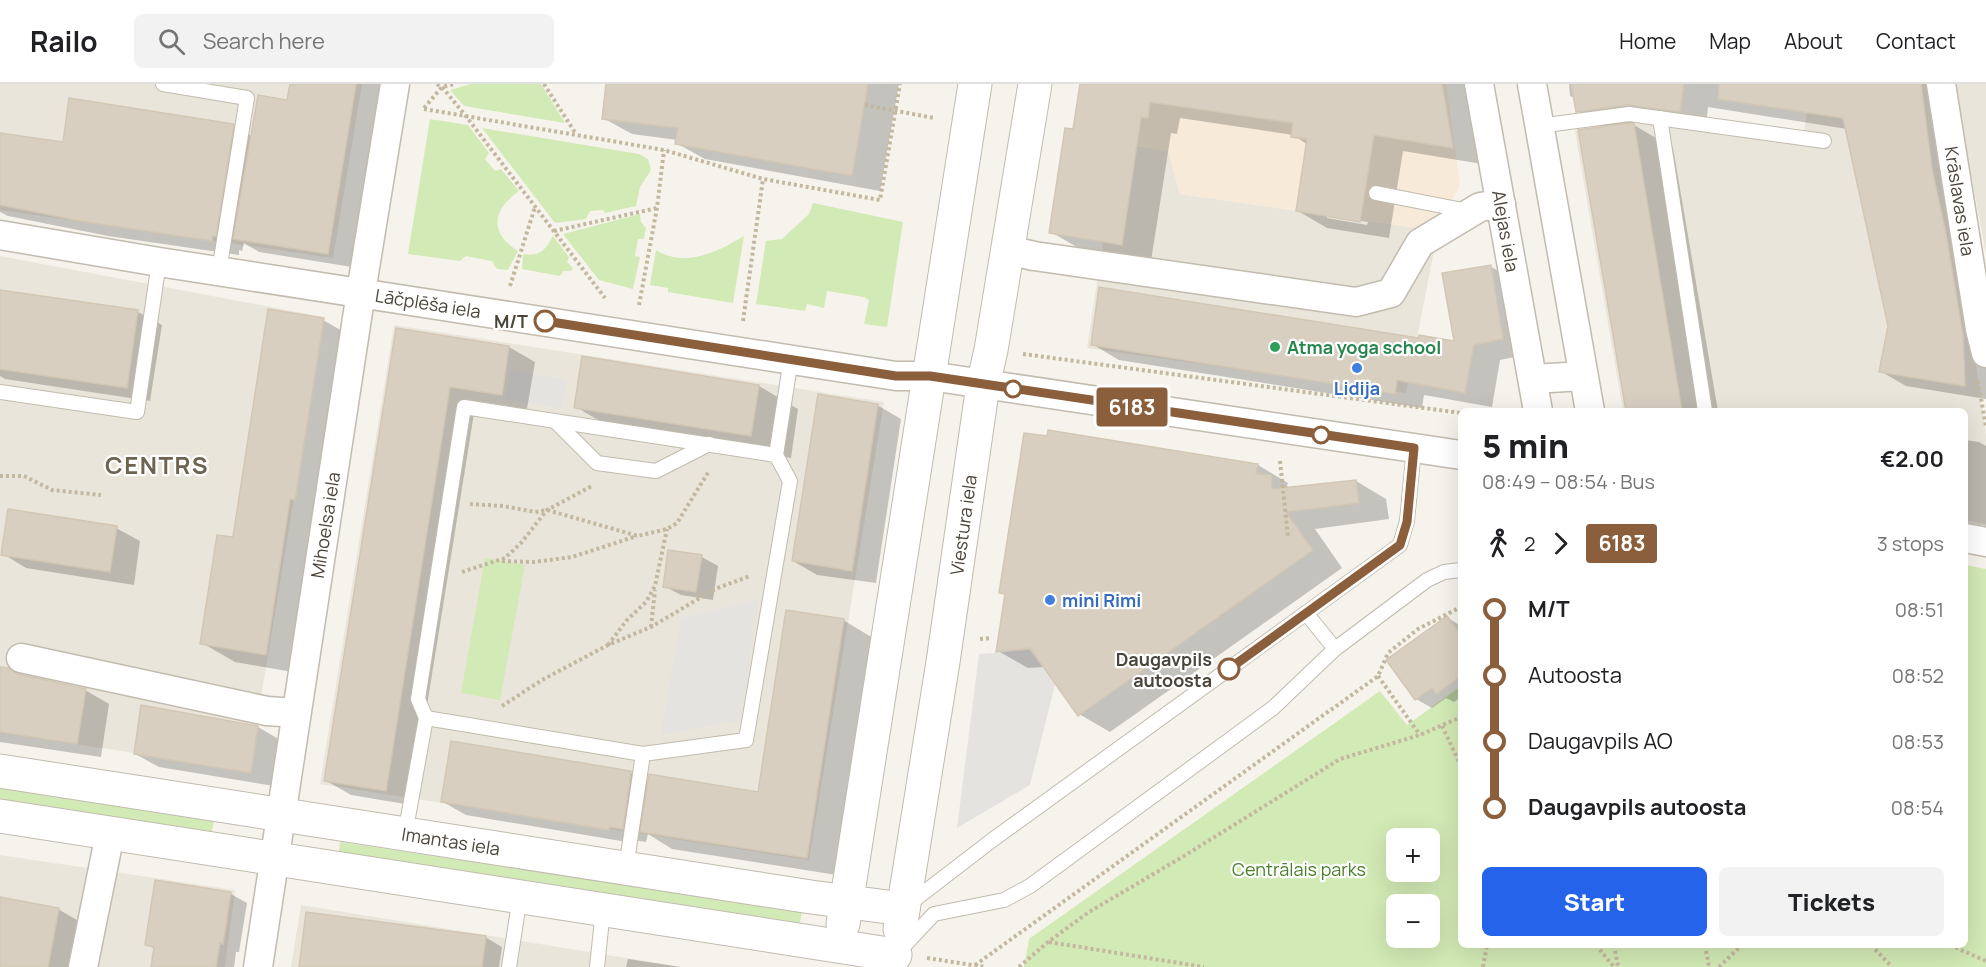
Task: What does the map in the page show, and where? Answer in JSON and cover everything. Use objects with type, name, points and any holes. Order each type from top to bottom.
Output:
[{"type":"street","name":"Mihoelsa iela","points":[[258,967],[395,84]]},
{"type":"street","points":[[838,957],[975,84]]},
{"type":"street","name":"Viestura iela","points":[[905,960],[903,909],[943,662],[983,384],[991,350],[1035,84]]},
{"type":"street","name":"Alejas iela","points":[[1479,84],[1538,408]]},
{"type":"street","points":[[1532,84],[1589,408]]},
{"type":"street","name":"Krāslavas iela","points":[[1941,84],[1984,337]]},
{"type":"street","points":[[1007,250],[1034,256],[1356,302],[1391,293],[1420,243],[1480,207],[1501,204]]},
{"type":"street","name":"Lāčplēša iela","points":[[0,235],[159,262],[896,376],[930,376],[1458,455]]},
{"type":"street","points":[[1533,379],[1583,376]]},
{"type":"street","points":[[1968,539],[1986,542]]},
{"type":"street","points":[[21,658],[267,711],[296,713]]},
{"type":"street","name":"Imantas iela","points":[[0,771],[847,903],[903,909]]},
{"type":"street","points":[[0,816],[603,910],[838,957],[905,960]]},
{"type":"street","points":[[83,967],[110,834]]},
{"type":"lane","points":[[163,84],[247,98]]},
{"type":"lane","points":[[219,271],[250,84]]},
{"type":"lane","points":[[1539,126],[1629,114],[1824,141]]},
{"type":"lane","points":[[1660,118],[1705,408]]},
{"type":"lane","points":[[1376,193],[1471,212]]},
{"type":"lane","points":[[0,392],[137,412],[159,262]]},
{"type":"lane","points":[[426,718],[643,754],[746,740],[790,481],[776,455],[791,359]]},
{"type":"lane","points":[[405,834],[426,718],[418,699],[464,407],[776,455]]},
{"type":"lane","points":[[556,422],[597,463],[656,471],[710,444]]},
{"type":"lane","points":[[903,909],[940,879],[1400,545],[1407,522],[1414,448]]},
{"type":"lane","points":[[905,960],[934,914],[1004,900],[1030,886],[1273,708],[1335,649],[1427,580],[1444,572],[1458,570]]},
{"type":"lane","points":[[1306,613],[1335,649]]},
{"type":"lane","points":[[626,869],[643,754]]},
{"type":"lane","points":[[509,967],[520,897]]},
{"type":"lane","points":[[597,967],[603,910]]},
{"type":"path","points":[[437,84],[465,115],[633,335]]},
{"type":"path","points":[[454,84],[442,87],[424,109],[664,150],[763,179],[880,200],[900,84]]},
{"type":"path","points":[[544,84],[576,135]]},
{"type":"path","points":[[864,105],[934,118]]},
{"type":"path","points":[[633,335],[657,208],[664,150]]},
{"type":"path","points":[[738,352],[763,179]]},
{"type":"path","points":[[501,314],[535,206]]},
{"type":"path","points":[[554,231],[657,208]]},
{"type":"path","points":[[1016,352],[1458,413]]},
{"type":"path","points":[[498,561],[534,562],[572,557],[666,529],[677,523],[724,447]]},
{"type":"path","points":[[1280,461],[1288,537]]},
{"type":"path","points":[[446,518],[469,504],[503,506],[535,512],[547,510],[629,467]]},
{"type":"path","points":[[0,476],[24,476],[52,490],[101,495]]},
{"type":"path","points":[[547,510],[638,536]]},
{"type":"path","points":[[438,578],[470,571],[505,558],[521,543],[547,510]]},
{"type":"path","points":[[651,627],[655,586],[666,529]]},
{"type":"path","points":[[485,727],[500,707],[542,680],[608,645],[651,627],[715,589],[777,566]]},
{"type":"path","points":[[608,645],[627,620],[646,602],[655,586]]},
{"type":"path","points":[[975,965],[1378,676],[1388,652],[1418,629],[1458,609]]},
{"type":"path","points":[[977,639],[992,638]]},
{"type":"path","points":[[1378,676],[1420,735]]},
{"type":"path","points":[[1019,967],[1089,912],[1340,759],[1420,735],[1458,718]]},
{"type":"path","points":[[1442,726],[1458,760]]},
{"type":"path","points":[[1048,942],[1204,967]]},
{"type":"path","points":[[1483,967],[1486,948]]},
{"type":"path","points":[[1599,948],[1616,967]]},
{"type":"path","points":[[1614,948],[1616,967]]},
{"type":"path","points":[[1706,948],[1709,967]]},
{"type":"path","points":[[1719,967],[1739,948]]},
{"type":"path","points":[[1874,948],[1892,967]]},
{"type":"path","points":[[1957,948],[1986,961]]},
{"type":"path","points":[[905,960],[985,967]]},
{"type":"shaded area","points":[[0,84],[362,84],[333,258],[0,210]]},
{"type":"shaded area","points":[[1100,84],[1446,84],[1460,184],[1438,231],[1180,194],[1168,151],[1091,139]]},
{"type":"shaded area","points":[[1811,84],[1936,84],[1986,435],[1986,524],[1968,521],[1968,408],[1622,408],[1575,131],[1637,121],[1802,145]]},
{"type":"shaded area","points":[[1954,84],[1986,84],[1986,254]]},
{"type":"shaded area","points":[[1090,139],[1168,151],[1180,194],[1438,231],[1406,393],[1087,348],[1104,237]]},
{"type":"shaded area","points":[[0,256],[324,317],[249,770],[0,733]]},
{"type":"shaded area","points":[[394,325],[884,402],[809,860],[320,784]]},
{"type":"shaded area","points":[[510,370],[567,380],[562,409],[505,399]]},
{"type":"shaded area","points":[[758,599],[741,720],[661,735],[681,618]]},
{"type":"shaded area","points":[[1030,650],[1055,685],[1030,785],[957,828],[979,654]]},
{"type":"shaded area","points":[[0,855],[235,890],[225,967],[0,967]]},
{"type":"shaded area","points":[[301,905],[681,967],[291,967]]},
{"type":"green space","points":[[471,84],[541,84],[565,123],[464,106],[450,90]]},
{"type":"green space","points":[[430,119],[468,125],[489,153],[485,159],[495,171],[501,169],[519,191],[503,206],[498,221],[498,229],[502,237],[518,251],[508,270],[497,269],[492,261],[466,256],[460,261],[408,254]]},
{"type":"green space","points":[[482,128],[639,154],[648,159],[651,170],[640,187],[636,206],[605,213],[603,210],[590,211],[586,219],[555,223]]},
{"type":"green space","points":[[813,203],[903,222],[887,327],[864,324],[869,300],[864,297],[827,291],[824,308],[807,304],[805,311],[756,304],[766,241],[782,239],[809,214]]},
{"type":"green space","points":[[640,214],[641,222],[646,228],[644,239],[638,239],[635,256],[640,257],[633,289],[599,280],[563,234]]},
{"type":"green space","points":[[553,236],[569,257],[567,262],[573,268],[571,271],[563,271],[560,276],[522,269],[523,254],[538,253],[548,245]]},
{"type":"green space","points":[[744,236],[733,303],[668,292],[668,288],[650,285],[656,250],[678,258],[689,258],[712,252]]},
{"type":"green space","points":[[485,558],[525,565],[500,700],[461,693]]},
{"type":"green space","name":"Centrālais parks","points":[[1968,566],[1986,569],[1986,967],[1024,967],[1029,939],[1380,691],[1407,725],[1458,688],[1458,948],[1968,948]]},
{"type":"green space","points":[[0,787],[214,820],[212,832],[0,799]]},
{"type":"green space","points":[[340,842],[802,911],[800,923],[339,852]]},
{"type":"building","points":[[290,84],[356,84],[328,254],[233,239],[258,95],[287,100]]},
{"type":"building","points":[[606,84],[868,84],[852,176],[675,144],[678,128],[602,119]]},
{"type":"building","points":[[1080,84],[1442,84],[1453,148],[1374,135],[1360,222],[1296,211],[1307,139],[1291,137],[1293,123],[1150,102],[1148,118],[1141,117],[1122,245],[1049,233],[1065,128],[1073,129]]},
{"type":"building","points":[[1571,84],[1684,84],[1680,112],[1628,105],[1576,112]]},
{"type":"building","points":[[1719,84],[1921,84],[1932,169],[1946,234],[1963,336],[1965,386],[1879,372],[1888,326],[1843,118],[1718,99]]},
{"type":"building","points":[[69,98],[234,124],[216,236],[212,236],[212,241],[80,221],[0,205],[0,133],[63,142]]},
{"type":"building","points":[[1634,124],[1681,408],[1625,408],[1578,130]]},
{"type":"building","points":[[1491,265],[1503,339],[1474,345],[1465,393],[1397,380],[1395,394],[1091,345],[1099,287],[1418,338],[1419,335],[1454,341],[1442,273]]},
{"type":"building","points":[[0,290],[138,310],[127,388],[0,369]]},
{"type":"building","points":[[268,309],[324,318],[295,500],[290,499],[266,655],[200,644],[217,535],[233,537]]},
{"type":"building","points":[[396,328],[509,346],[502,395],[450,387],[386,791],[324,781]]},
{"type":"building","points":[[582,356],[759,385],[751,436],[574,408]]},
{"type":"building","points":[[818,394],[878,404],[852,571],[792,561]]},
{"type":"building","name":"Daugavpils autoosta","points":[[1048,430],[1258,464],[1256,474],[1271,475],[1272,489],[1356,480],[1359,503],[1286,512],[1313,550],[1078,716],[1030,648],[996,652],[1005,594],[999,593],[1024,433],[1047,436]]},
{"type":"building","points":[[8,509],[117,526],[110,572],[1,555]]},
{"type":"building","points":[[668,550],[702,555],[696,592],[663,587]]},
{"type":"building","points":[[786,610],[844,619],[807,858],[640,832],[649,774],[758,792]]},
{"type":"building","points":[[1447,616],[1458,631],[1458,678],[1436,694],[1432,688],[1415,700],[1386,660]]},
{"type":"building","points":[[0,667],[9,668],[18,674],[86,689],[77,744],[0,732]]},
{"type":"building","points":[[141,705],[258,726],[251,773],[134,754]]},
{"type":"building","points":[[451,741],[631,771],[623,829],[609,827],[609,830],[441,802]]},
{"type":"building","points":[[155,880],[231,892],[223,944],[220,943],[216,967],[151,967],[154,947],[145,945]]},
{"type":"building","points":[[0,897],[59,908],[48,967],[0,967]]},
{"type":"building","points":[[306,912],[486,936],[482,967],[299,967]]},
{"type":"bus line","name":"6183","points":[[545,321],[896,376],[930,376],[1414,448],[1407,522],[1400,545],[1229,669]]},
{"type":"place","name":"M/T","points":[[545,321]]},
{"type":"place","name":"Atma yoga school","points":[[1275,347]]},
{"type":"place","name":"Lidija","points":[[1357,368]]},
{"type":"place","name":"mini Rimi","points":[[1050,600]]},
{"type":"place","name":"Daugavpils autoosta","points":[[1229,669]]},
{"type":"district","name":"CENTRS","points":[[157,464]]}]
